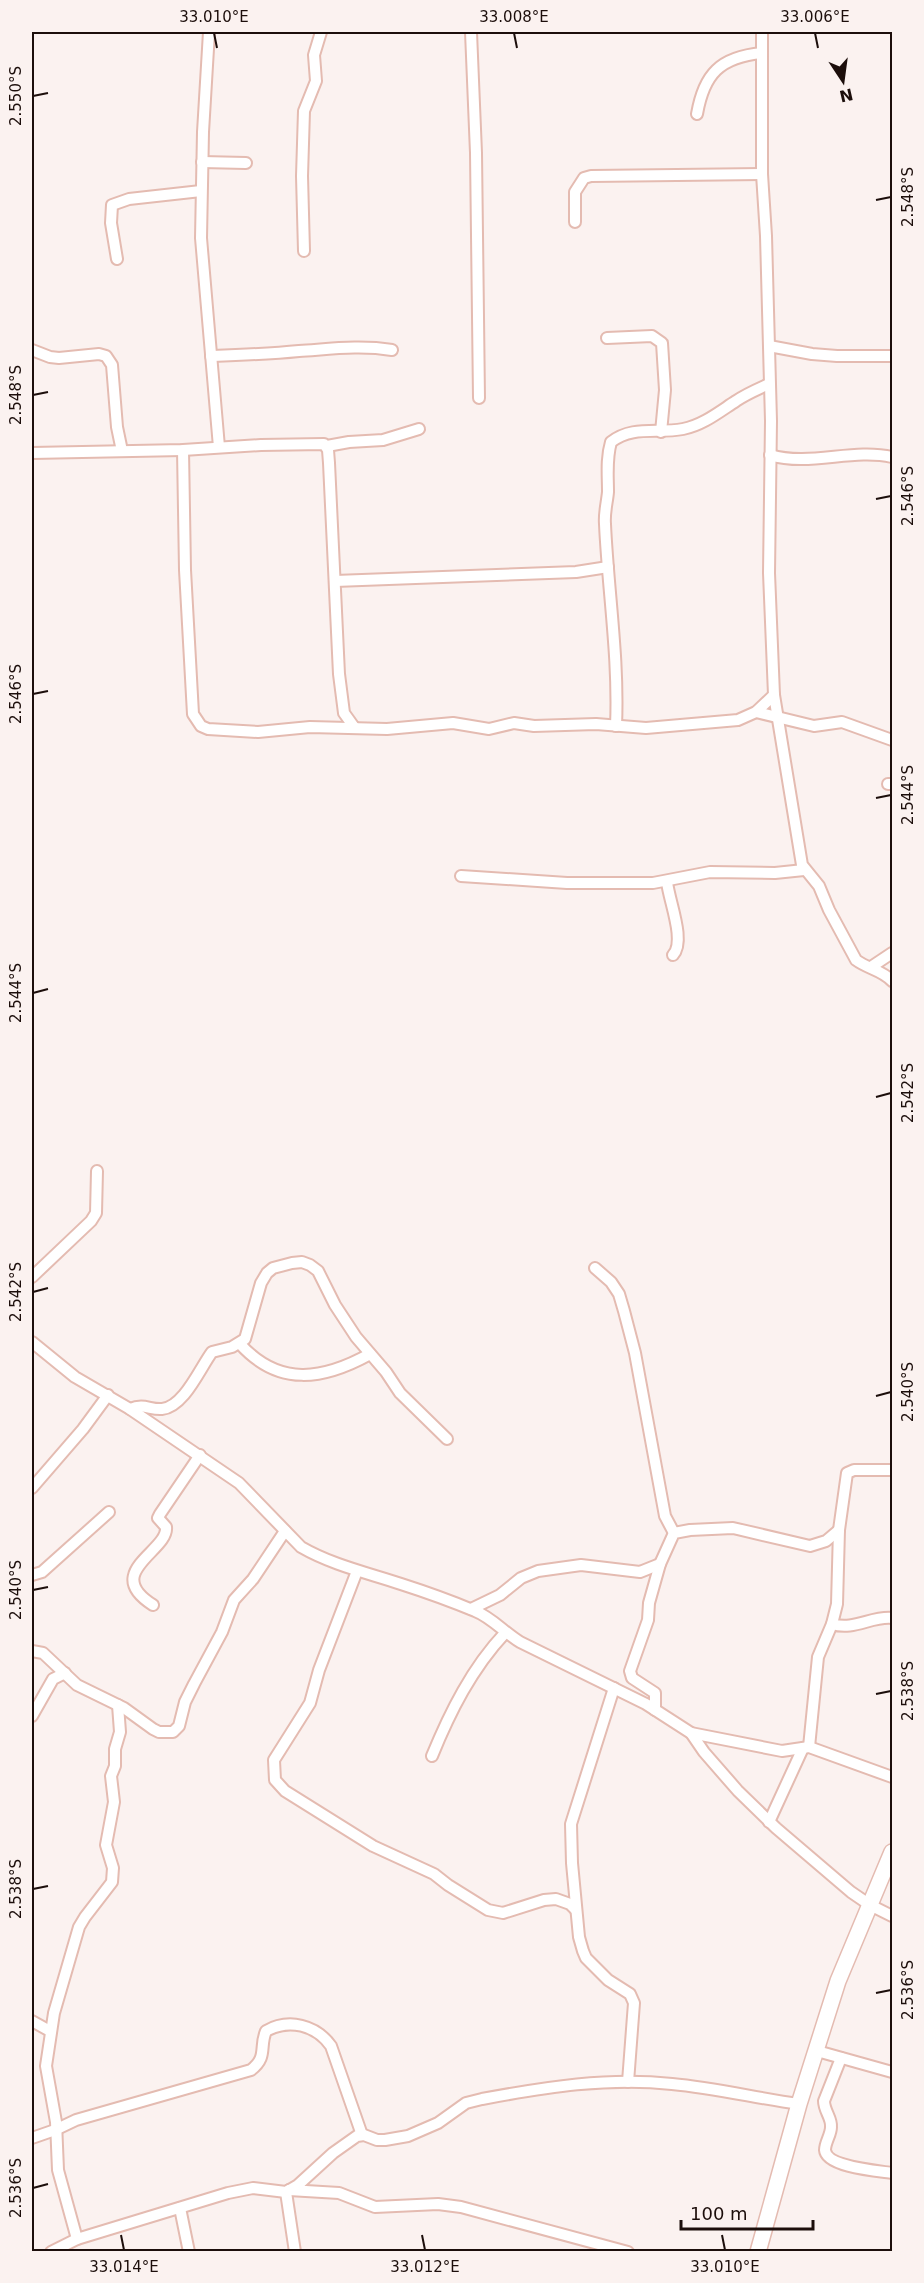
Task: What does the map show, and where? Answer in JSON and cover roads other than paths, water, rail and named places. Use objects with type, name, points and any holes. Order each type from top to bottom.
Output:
[{"type":"main road","points":[[758,2252],[799,2104],[838,1981],[892,1852]]},
{"type":"street","points":[[209,32],[202,162],[201,238],[219,447]]},
{"type":"street","points":[[304,251],[302,176],[304,111],[316,81],[314,55],[321,32]]},
{"type":"street","points":[[471,32],[476,153],[479,398]]},
{"type":"street","points":[[762,32],[762,174],[771,421],[770,573],[774,695],[800,858],[804,870],[819,886],[856,960],[882,972],[892,981]]},
{"type":"street","points":[[697,114],[703,89],[711,76],[732,59],[762,53]]},
{"type":"street","points":[[202,162],[246,163]]},
{"type":"street","points":[[574,222],[575,192],[584,178],[591,176],[762,174]]},
{"type":"street","points":[[117,259],[111,223],[112,205],[129,199],[201,191]]},
{"type":"street","points":[[607,338],[652,336],[662,343],[665,390],[661,432]]},
{"type":"street","points":[[769,345],[812,354],[892,356]]},
{"type":"street","points":[[211,356],[291,352],[343,346],[392,350]]},
{"type":"street","points":[[32,350],[50,357],[99,354],[106,356],[112,365],[117,427],[122,451]]},
{"type":"street","points":[[616,726],[614,632],[605,514],[608,493],[608,453],[611,442],[628,432],[643,430],[661,432],[694,427],[744,396],[769,384]]},
{"type":"street","points":[[32,453],[183,450],[314,443],[327,446],[383,440],[419,429]]},
{"type":"street","points":[[327,446],[336,638],[344,713],[354,727]]},
{"type":"street","points":[[183,450],[193,714],[196,720],[208,729],[258,732],[310,727],[387,729],[453,723],[492,729],[508,724],[534,726],[585,724],[646,728],[717,724],[738,720],[756,712],[774,695]]},
{"type":"street","points":[[770,455],[789,459],[852,454],[892,457]]},
{"type":"street","points":[[335,581],[576,572],[608,567]]},
{"type":"street","points":[[756,712],[814,726],[842,722],[892,740]]},
{"type":"street","points":[[461,876],[567,883],[667,882],[710,872],[775,873],[804,870]]},
{"type":"street","points":[[667,882],[678,932],[678,950],[673,955]]},
{"type":"street","points":[[871,967],[892,953]]},
{"type":"street","points":[[32,1277],[91,1221],[96,1213],[97,1171]]},
{"type":"street","points":[[130,1408],[141,1405],[161,1409],[173,1405],[195,1381],[212,1352],[240,1344],[249,1330],[261,1283],[267,1273],[273,1268],[302,1263],[318,1271],[343,1318],[370,1354],[400,1393],[447,1439]]},
{"type":"street","points":[[595,1268],[611,1282],[619,1294],[635,1353],[665,1516],[674,1533]]},
{"type":"street","points":[[32,1342],[67,1371],[130,1408],[200,1455],[252,1494],[285,1531],[313,1554],[471,1610],[505,1633],[614,1688],[692,1733],[782,1751],[806,1748],[892,1777]]},
{"type":"street","points":[[240,1344],[257,1361],[284,1374],[296,1376],[318,1374],[350,1365],[370,1354]]},
{"type":"street","points":[[32,1488],[83,1429],[108,1395]]},
{"type":"street","points":[[153,1605],[139,1594],[136,1587],[136,1570],[141,1561],[166,1535],[166,1527],[158,1518],[200,1455]]},
{"type":"street","points":[[769,1822],[806,1748],[818,1657],[832,1624],[837,1604],[836,1564],[847,1473],[854,1470],[892,1470]]},
{"type":"street","points":[[32,1575],[42,1572],[109,1512]]},
{"type":"street","points":[[655,1710],[655,1693],[632,1678],[630,1671],[648,1620],[649,1603],[660,1564],[670,1537],[674,1533],[734,1528],[810,1546],[826,1541],[839,1530]]},
{"type":"street","points":[[32,1651],[44,1653],[77,1685],[118,1705],[159,1732],[176,1730],[185,1702],[213,1652],[234,1600],[253,1579],[285,1531]]},
{"type":"street","points":[[471,1610],[500,1595],[521,1578],[538,1571],[581,1565],[640,1572],[660,1564]]},
{"type":"street","points":[[357,1571],[319,1670],[310,1703],[274,1760],[275,1780],[285,1791],[373,1846],[435,1874],[488,1910],[503,1913],[544,1900],[556,1899],[570,1904],[576,1910]]},
{"type":"street","points":[[832,1624],[853,1627],[870,1620],[892,1618]]},
{"type":"street","points":[[432,1756],[443,1728],[475,1671],[491,1647],[505,1633]]},
{"type":"street","points":[[32,1716],[53,1679],[66,1673]]},
{"type":"street","points":[[614,1688],[571,1824],[572,1863],[579,1936],[586,1958],[608,1980],[630,1994],[634,2003],[628,2082]]},
{"type":"street","points":[[77,2239],[58,2170],[56,2130],[46,2066],[50,2031],[79,1927],[112,1882],[113,1866],[106,1845],[114,1802],[111,1778],[120,1732],[118,1705]]},
{"type":"street","points":[[692,1733],[711,1760],[769,1822],[851,1892],[892,1916]]},
{"type":"street","points":[[32,2021],[50,2031]]},
{"type":"street","points":[[32,2138],[103,2112],[251,2070],[263,2057],[263,2039],[266,2031],[284,2024],[309,2028],[325,2038],[334,2056],[362,2135]]},
{"type":"street","points":[[817,2051],[892,2072]]},
{"type":"street","points":[[841,2058],[824,2104],[831,2127],[825,2147],[826,2155],[830,2159],[857,2168],[892,2173]]},
{"type":"street","points":[[362,2135],[376,2140],[408,2136],[438,2123],[466,2103],[482,2098],[580,2082],[671,2084],[729,2091],[799,2104]]},
{"type":"street","points":[[287,2191],[298,2185],[333,2152],[362,2135]]},
{"type":"street","points":[[51,2252],[77,2239],[228,2193],[253,2188],[339,2193],[375,2207],[438,2204],[461,2207],[628,2252]]},
{"type":"street","points":[[287,2191],[295,2252]]},
{"type":"street","points":[[180,2208],[189,2252]]}]
